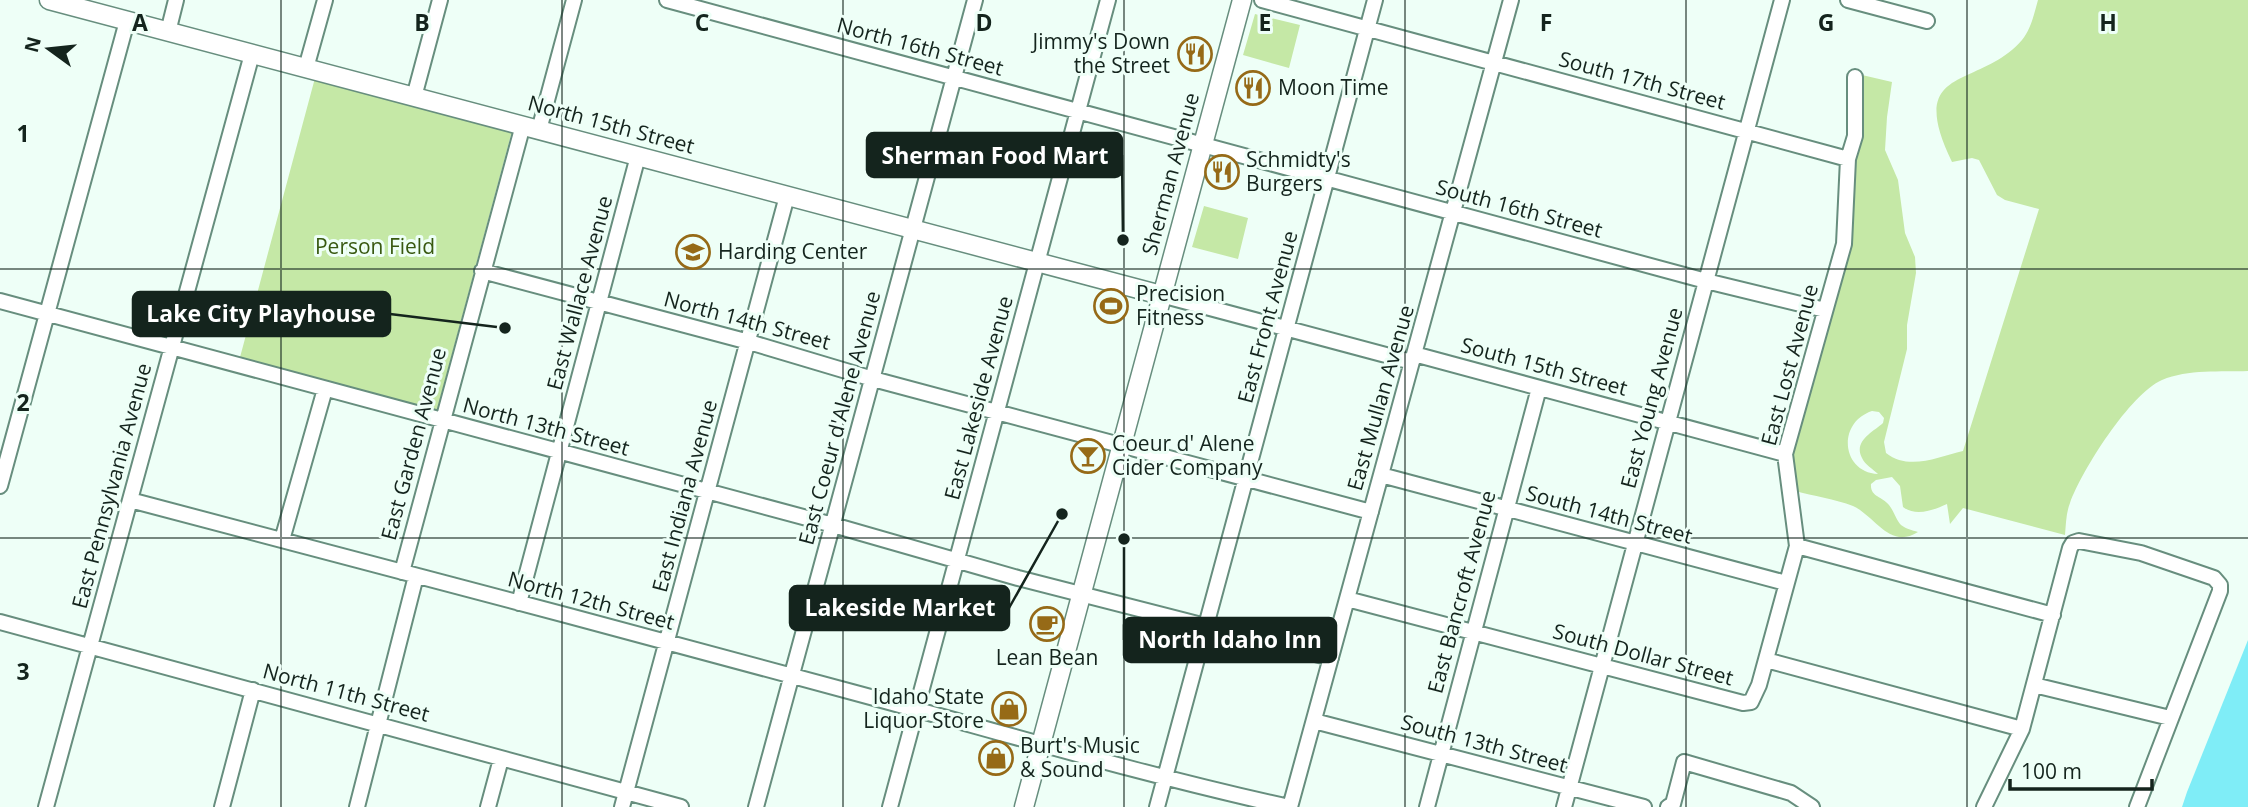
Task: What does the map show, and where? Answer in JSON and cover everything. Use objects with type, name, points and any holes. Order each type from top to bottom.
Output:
[{"type":"main road","name":"North 15th Street","points":[[49,0],[1161,295]]},
{"type":"main road","name":"Sherman Avenue","points":[[1024,807],[1242,0]]},
{"type":"street","points":[[168,32],[176,0]]},
{"type":"street","points":[[306,68],[325,0]]},
{"type":"street","points":[[414,97],[440,0]]},
{"type":"street","name":"East Garden Avenue","points":[[402,572],[482,271],[574,0]]},
{"type":"street","name":"North 16th Street","points":[[667,0],[1203,145]]},
{"type":"street","name":"East Coeur d'Alene Avenue","points":[[755,807],[975,0]]},
{"type":"street","name":"East Lakeside Avenue","points":[[890,807],[1108,0]]},
{"type":"street","name":"South 17th Street","points":[[1262,0],[1848,159]]},
{"type":"street","name":"East Front Avenue","points":[[1157,807],[1375,0]]},
{"type":"street","name":"East Mullan Avenue","points":[[1289,807],[1511,0]]},
{"type":"street","name":"East Young Avenue","points":[[1564,807],[1782,0]]},
{"type":"street","points":[[1848,0],[1927,21]]},
{"type":"street","points":[[0,486],[127,20]]},
{"type":"street","name":"East Pennsylvania Avenue","points":[[46,807],[252,54]]},
{"type":"street","name":"East Lost Avenue","points":[[1766,660],[1797,546],[1785,454],[1844,244],[1848,159],[1855,136],[1855,77]]},
{"type":"street","name":"South 16th Street","points":[[1203,145],[1706,281],[1825,310]]},
{"type":"street","name":"East Wallace Avenue","points":[[519,603],[638,156]]},
{"type":"street","name":"East Indiana Avenue","points":[[624,800],[787,196]]},
{"type":"street","name":"North 14th Street","points":[[482,271],[1122,445]]},
{"type":"street","name":"South 15th Street","points":[[1161,295],[1287,329],[1539,387],[1785,454]]},
{"type":"street","name":"North 13th Street","points":[[0,301],[1082,595]]},
{"type":"street","name":"East Bancroft Avenue","points":[[1427,807],[1539,387]]},
{"type":"street","points":[[282,540],[325,389]]},
{"type":"street","points":[[1122,445],[1371,512]]},
{"type":"street","name":"South 14th Street","points":[[1381,475],[1786,583]]},
{"type":"street","name":"North 12th Street","points":[[130,500],[790,675],[1042,745],[1289,807]]},
{"type":"street","points":[[1983,807],[2022,729],[2070,548],[2073,543],[2079,541],[2163,559],[2214,578],[2220,585],[2220,591],[2137,807]]},
{"type":"street","points":[[1797,546],[2053,615]]},
{"type":"street","points":[[357,807],[416,576]]},
{"type":"street","points":[[1082,595],[1331,658]]},
{"type":"street","name":"South Dollar Street","points":[[1347,599],[1743,703],[1753,700],[1766,660],[2022,729]]},
{"type":"street","name":"North 11th Street","points":[[0,622],[379,724],[501,759],[624,800],[681,807]]},
{"type":"street","points":[[2034,685],[2170,718]]},
{"type":"street","points":[[222,807],[253,690]]},
{"type":"street","name":"South 13th Street","points":[[1314,721],[1644,807]]},
{"type":"street","points":[[488,807],[501,759]]},
{"type":"street","points":[[1668,807],[1673,804],[1684,762],[1791,793],[1812,807]]},
{"type":"green space","points":[[2038,0],[2248,0],[2248,371],[2183,374],[2162,380],[2149,388],[2108,434],[2085,472],[2069,507],[2065,535],[1963,508],[1950,524],[1947,504],[1925,512],[1908,510],[1903,507],[1900,486],[1892,477],[1876,480],[1871,484],[1874,494],[1889,505],[1901,525],[1918,532],[1899,537],[1883,530],[1853,506],[1795,491],[1792,463],[1793,445],[1851,246],[1862,75],[1892,82],[1885,150],[1898,180],[1905,233],[1915,257],[1916,273],[1907,325],[1907,349],[1884,442],[1886,453],[1895,458],[1924,461],[1963,451],[2039,209],[2005,200],[1997,195],[1979,160],[1972,158],[1952,162],[1939,130],[1937,108],[1942,93],[1953,83],[2005,56],[2022,40],[2030,26]],"holes":[[[1872,411],[1879,412],[1884,418],[1883,423],[1865,438],[1860,447],[1865,463],[1878,474],[1857,465],[1848,447],[1849,436],[1860,417]]]},
{"type":"green space","points":[[1255,14],[1300,25],[1289,68],[1243,55]]},
{"type":"green space","name":"Person Field","points":[[315,78],[512,131],[437,410],[433,413],[239,361]]},
{"type":"green space","points":[[1204,206],[1248,218],[1238,259],[1192,247]]},
{"type":"water","points":[[2248,640],[2248,807],[2182,807],[2187,792]]},
{"type":"place","name":"Jimmy's Down the Street","points":[[1195,54]]},
{"type":"place","name":"Moon Time","points":[[1253,88]]},
{"type":"place","name":"Schmidty's Burgers","points":[[1222,172]]},
{"type":"place","name":"Sherman Food Mart","points":[[1123,240]]},
{"type":"place","name":"Harding Center","points":[[693,252]]},
{"type":"place","name":"Precision Fitness","points":[[1111,306]]},
{"type":"place","name":"Lake City Playhouse","points":[[505,328]]},
{"type":"place","name":"Coeur d' Alene Cider Company","points":[[1088,456]]},
{"type":"place","name":"Lakeside Market","points":[[1062,514]]},
{"type":"place","name":"North Idaho Inn","points":[[1124,539]]},
{"type":"place","name":"Lean Bean","points":[[1047,624]]},
{"type":"place","name":"Idaho State Liquor Store","points":[[1009,709]]},
{"type":"place","name":"Burt's Music & Sound","points":[[996,758]]}]
